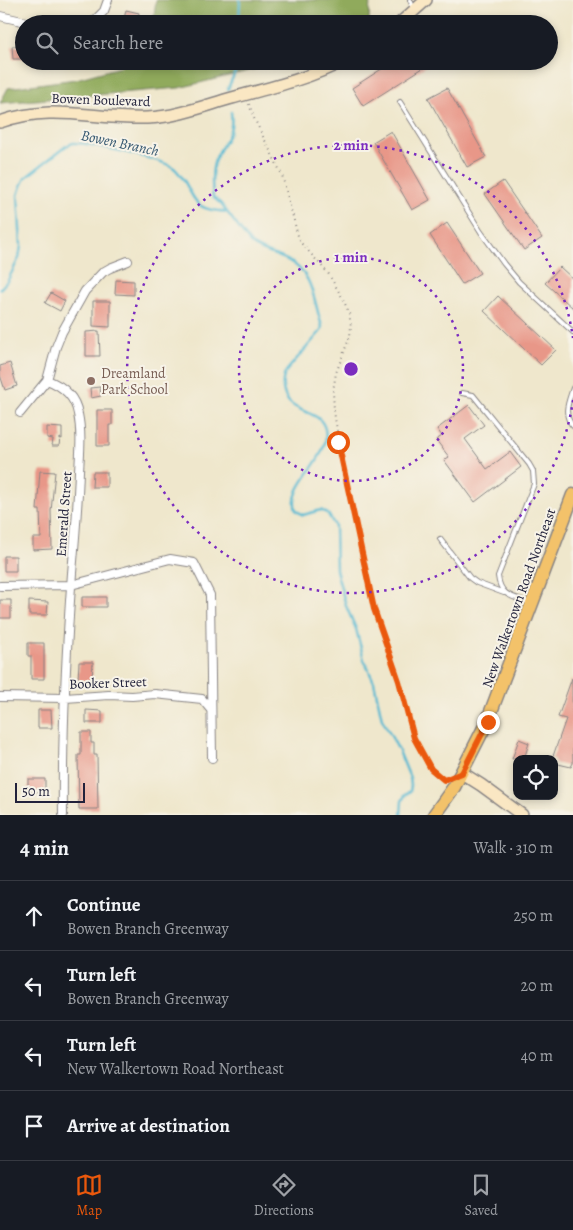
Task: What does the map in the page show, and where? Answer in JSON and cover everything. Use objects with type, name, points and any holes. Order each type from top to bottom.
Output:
[{"type":"main road","name":"New Walkertown Road Northeast","points":[[434,815],[462,773],[496,703],[573,495]]},
{"type":"street","points":[[100,15],[104,11],[108,0]]},
{"type":"street","points":[[412,5],[426,0]]},
{"type":"street","points":[[0,16],[15,19]]},
{"type":"street","name":"Bowen Boulevard","points":[[0,122],[18,117],[54,112],[126,118],[149,118],[178,114],[322,70]]},
{"type":"street","points":[[20,413],[47,380],[62,332],[85,291],[102,272],[128,261]]},
{"type":"street","name":"Emerald Street","points":[[47,380],[59,385],[68,393],[75,404],[80,425],[78,498],[65,698],[63,815]]},
{"type":"street","points":[[0,586],[71,585],[170,559],[194,563],[210,596],[212,758]]},
{"type":"street","name":"Booker Street","points":[[0,697],[65,698],[155,694],[202,700],[211,710]]},
{"type":"street","points":[[462,773],[522,815]]},
{"type":"lane","points":[[400,102],[480,232],[504,264],[519,282],[573,332]]},
{"type":"lane","points":[[573,388],[566,412],[567,419],[573,426]]},
{"type":"lane","points":[[462,393],[473,395],[533,471],[534,484],[498,576],[499,585],[504,593]]},
{"type":"lane","points":[[440,539],[470,578],[477,583],[533,604]]},
{"type":"path","points":[[246,94],[254,118],[282,175],[298,236],[302,244],[328,273],[349,313],[350,336],[338,367],[334,384],[333,404],[338,442],[374,609],[399,681],[414,738],[431,769],[440,778],[444,780],[462,773]]},
{"type":"green space","points":[[156,0],[370,0],[369,15],[154,15]]},
{"type":"green space","points":[[109,70],[252,70],[179,88],[0,103],[8,88],[76,79]]},
{"type":"building","points":[[126,10],[139,13],[139,15],[125,15]]},
{"type":"building","points":[[12,46],[15,46],[15,59],[13,59]]},
{"type":"building","points":[[380,70],[420,70],[363,106],[352,88]]},
{"type":"building","points":[[447,88],[486,157],[467,167],[428,98]]},
{"type":"building","points":[[391,131],[430,200],[412,210],[373,142]]},
{"type":"building","points":[[503,181],[542,238],[524,250],[485,194]]},
{"type":"building","points":[[447,223],[480,273],[462,284],[430,235]]},
{"type":"building","points":[[560,267],[573,279],[573,308],[545,283]]},
{"type":"building","points":[[116,280],[134,281],[134,295],[115,294]]},
{"type":"building","points":[[51,293],[65,301],[60,311],[45,303]]},
{"type":"building","points":[[498,296],[556,350],[541,365],[484,311]]},
{"type":"building","points":[[93,301],[110,301],[110,327],[93,326]]},
{"type":"building","points":[[99,331],[100,356],[86,356],[86,332]]},
{"type":"building","points":[[10,363],[17,386],[5,390],[0,375],[0,366]]},
{"type":"building","points":[[100,387],[101,396],[91,398],[90,388]]},
{"type":"building","points":[[469,405],[484,425],[465,439],[487,469],[510,452],[521,467],[475,502],[444,460],[449,457],[436,440],[442,436],[437,429]]},
{"type":"building","points":[[97,410],[112,410],[112,425],[109,425],[109,446],[97,446]]},
{"type":"building","points":[[47,427],[62,428],[62,439],[60,438],[59,446],[52,446],[53,439],[47,438]]},
{"type":"building","points":[[40,471],[55,472],[51,511],[52,549],[33,550],[33,538],[41,538],[40,510],[37,510]]},
{"type":"building","points":[[93,472],[107,472],[107,487],[92,487]]},
{"type":"building","points":[[4,556],[16,556],[16,571],[4,571]]},
{"type":"building","points":[[82,597],[106,597],[106,607],[82,607]]},
{"type":"building","points":[[0,600],[11,600],[11,618],[0,618]]},
{"type":"building","points":[[29,601],[48,602],[47,615],[29,615]]},
{"type":"building","points":[[28,643],[44,643],[44,679],[31,679],[31,656],[28,656]]},
{"type":"building","points":[[79,662],[93,662],[92,681],[78,680]]},
{"type":"building","points":[[572,678],[573,763],[571,767],[558,764],[558,755],[553,755],[566,719],[558,717]]},
{"type":"building","points":[[38,710],[51,710],[52,728],[38,728]]},
{"type":"building","points":[[86,710],[102,711],[102,723],[86,723]]},
{"type":"building","points":[[81,732],[91,732],[91,743],[94,743],[94,755],[97,755],[98,809],[79,809],[78,755],[81,755]]},
{"type":"building","points":[[519,739],[529,743],[525,755],[513,755]]},
{"type":"building","points":[[28,779],[45,779],[45,792],[28,792]]},
{"type":"waterway","points":[[239,15],[240,0]]},
{"type":"waterway","points":[[228,89],[236,70]]},
{"type":"waterway","points":[[231,112],[231,127],[215,160],[212,178],[213,197],[221,204],[251,244],[287,260],[303,272],[311,288],[322,326],[321,331],[287,370],[283,381],[283,388],[290,403],[296,408],[316,417],[322,422],[325,429],[322,451],[298,490],[295,500],[296,510],[303,515],[321,510],[328,514],[335,526],[336,570],[346,606],[356,629],[364,660],[374,682],[382,719],[399,751],[410,778],[410,791],[402,801],[401,815]]},
{"type":"waterway","name":"Bowen Branch","points":[[0,289],[8,280],[19,258],[21,246],[18,195],[21,186],[25,178],[66,146],[73,143],[125,152],[174,168],[197,203],[211,210],[227,212]]},
{"type":"place","name":"Dreamland Park School","points":[[91,381]]},
{"type":"route","points":[[338,442],[374,609],[399,681],[414,738],[431,769],[444,780],[462,773],[488,722]]}]
